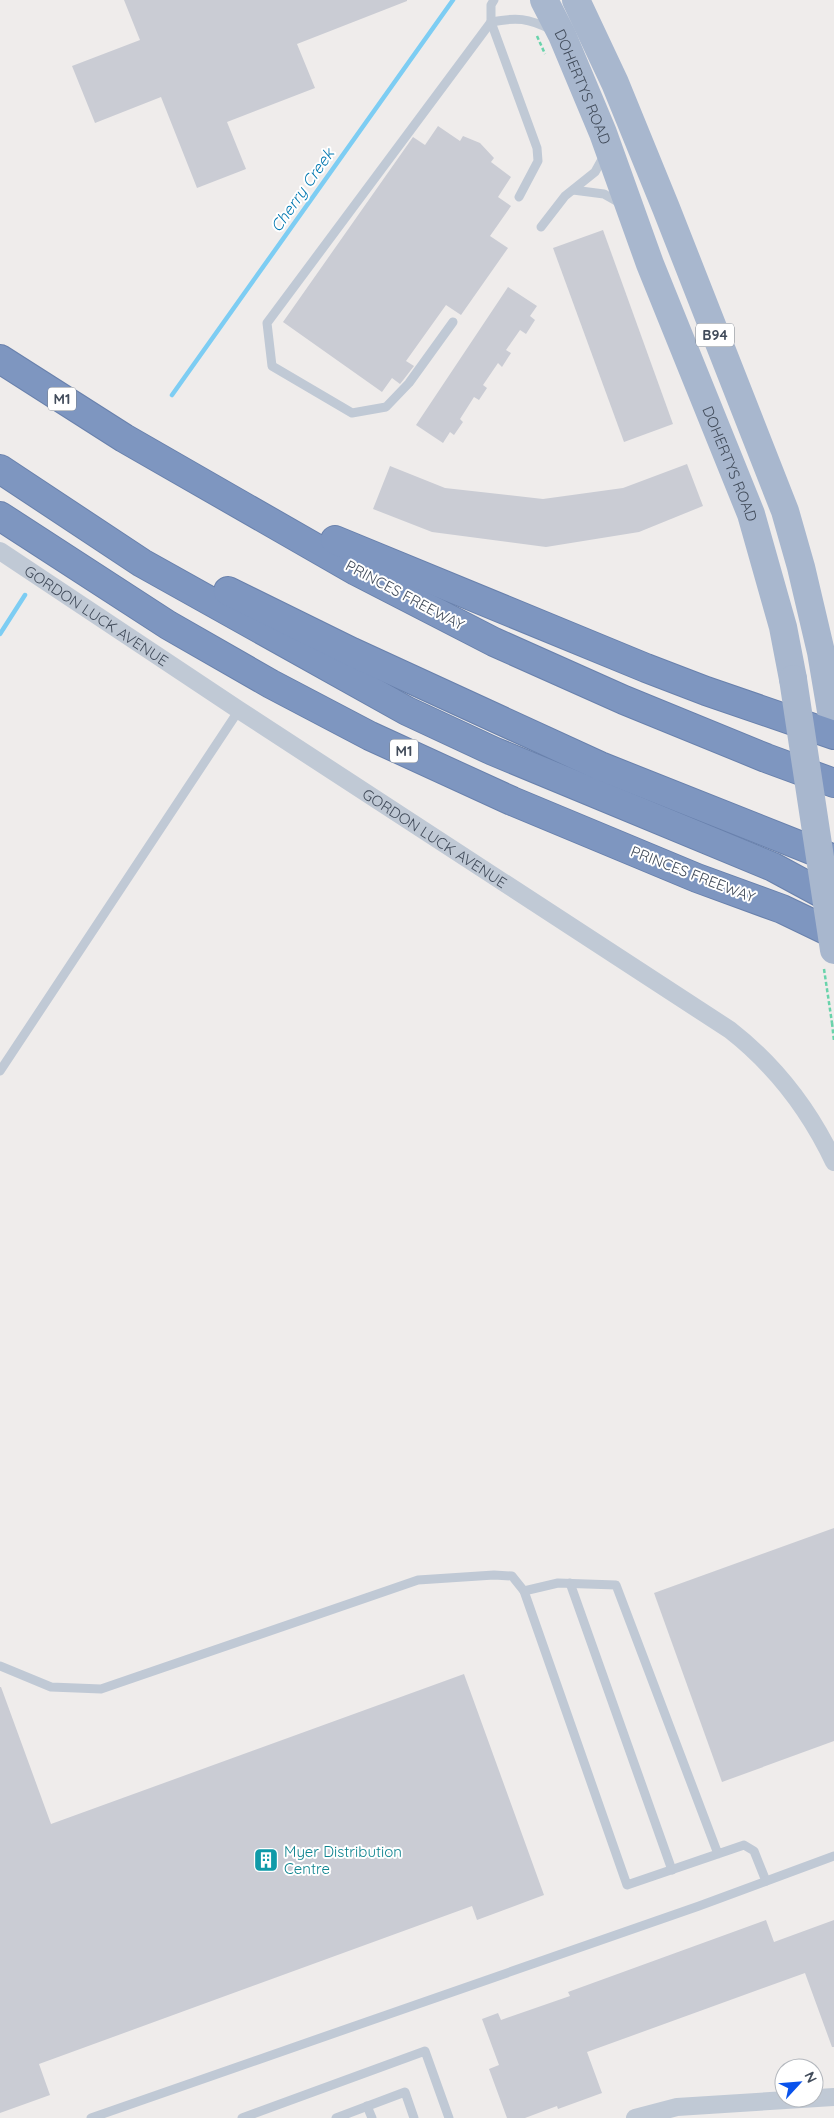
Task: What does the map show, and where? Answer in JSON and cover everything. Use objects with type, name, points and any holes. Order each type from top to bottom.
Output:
[{"type":"highway","name":"PRINCES FREEWAY","points":[[0,359],[124,438],[356,571],[494,642],[624,700],[766,758],[834,783]]},
{"type":"highway","points":[[124,438],[274,514],[377,559],[706,692],[834,736]]},
{"type":"highway","points":[[0,463],[110,529],[254,606],[591,762],[684,801],[834,859]]},
{"type":"highway","points":[[0,469],[142,563],[407,711],[493,751],[773,867],[834,900]]},
{"type":"highway","name":"PRINCES FREEWAY","points":[[0,516],[168,625],[272,684],[370,736],[512,801],[697,878],[782,909],[834,934]]},
{"type":"highway","points":[[684,801],[834,850]]},
{"type":"main road","name":"DOHERTYS ROAD","points":[[544,0],[562,35],[608,146],[632,215],[751,514],[783,627],[793,679],[834,950]]},
{"type":"main road","name":"DOHERTYS ROAD","points":[[576,0],[615,83],[666,208],[784,511],[801,567],[826,679],[834,729]]},
{"type":"street","name":"GORDON LUCK AVENUE","points":[[5,559],[730,1030],[753,1049],[786,1083],[806,1109],[834,1162]]},
{"type":"street","points":[[635,2118],[677,2107],[834,2097]]},
{"type":"lane","points":[[494,0],[491,5],[491,22],[537,148],[538,161],[519,197]]},
{"type":"lane","points":[[453,322],[409,383],[386,407],[352,413],[272,366],[267,323],[491,22],[512,18],[536,22],[562,35]]},
{"type":"lane","points":[[542,227],[565,196],[595,172],[608,146]]},
{"type":"lane","points":[[573,190],[604,194],[616,199],[632,215]]},
{"type":"lane","points":[[0,1071],[238,710]]},
{"type":"lane","points":[[0,1666],[51,1687],[101,1688],[418,1580],[494,1575],[512,1576],[524,1591],[627,1885],[744,1845],[754,1851],[766,1881]]},
{"type":"lane","points":[[524,1591],[558,1583],[616,1585],[718,1854]]},
{"type":"lane","points":[[570,1584],[672,1870]]},
{"type":"lane","points":[[91,2118],[834,1856]]},
{"type":"lane","points":[[242,2118],[425,2051],[448,2118]]},
{"type":"lane","points":[[336,2118],[405,2092],[414,2118]]},
{"type":"lane","points":[[367,2106],[372,2118]]},
{"type":"path","points":[[832,1023],[834,1041]]},
{"type":"building","points":[[124,0],[407,1],[297,44],[315,88],[227,122],[246,169],[197,188],[161,97],[95,123],[72,66],[140,40]]},
{"type":"building","points":[[438,126],[460,141],[463,136],[480,143],[494,158],[491,162],[511,177],[498,197],[511,206],[490,236],[508,248],[461,315],[446,305],[406,361],[414,366],[400,384],[392,378],[382,392],[283,322],[413,137],[425,145]]},
{"type":"building","points":[[603,230],[673,424],[624,442],[553,248]]},
{"type":"building","points":[[508,287],[537,306],[530,316],[535,320],[526,334],[520,330],[506,350],[511,353],[502,367],[498,363],[483,385],[487,388],[479,400],[474,397],[460,419],[463,422],[454,435],[450,432],[443,443],[416,425]]},
{"type":"building","points":[[687,464],[703,506],[639,532],[546,547],[432,532],[373,509],[390,466],[445,488],[543,499],[623,488]]},
{"type":"building","points":[[834,1528],[834,1741],[722,1782],[654,1593]]},
{"type":"building","name":"Myer Distribution Centre","points":[[464,1674],[544,1895],[477,1920],[472,1906],[39,2064],[50,2095],[0,2113],[0,1687],[51,1824]]},
{"type":"building","points":[[766,1920],[774,1942],[834,1920],[834,2047],[832,2047],[805,1973],[587,2052],[602,2093],[558,2109],[557,2106],[525,2118],[507,2118],[489,2069],[499,2065],[482,2019],[498,2013],[501,2020],[570,1996],[568,1992]]},
{"type":"waterway","name":"Cherry Creek","points":[[172,395],[453,0]]},
{"type":"waterway","name":"Cherry Creek","points":[[0,634],[25,595]]},
{"type":"place","name":"Myer Distribution Centre","points":[[266,1860]]}]
